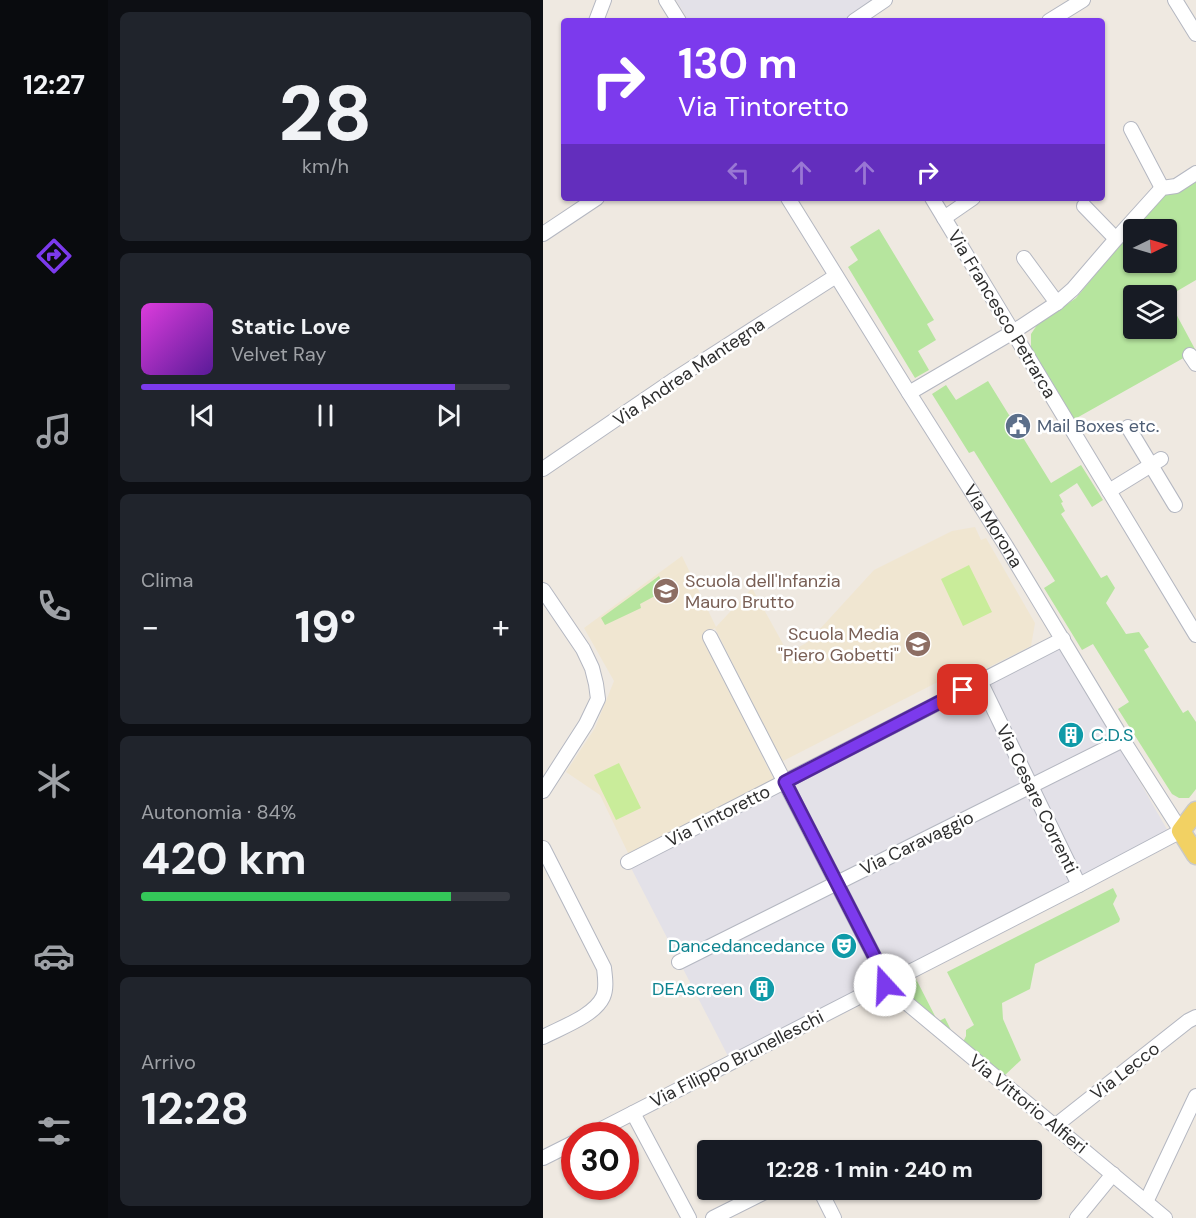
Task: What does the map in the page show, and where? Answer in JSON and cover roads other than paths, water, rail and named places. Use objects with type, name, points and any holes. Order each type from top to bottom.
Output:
[{"type":"main road","points":[[1181,831],[1196,811]]},
{"type":"main road","name":"Via Morona","points":[[1181,831],[1196,855]]},
{"type":"street","points":[[597,18],[604,0]]},
{"type":"street","points":[[666,0],[677,18]]},
{"type":"street","points":[[858,18],[885,0]]},
{"type":"street","points":[[1054,18],[1083,0]]},
{"type":"street","points":[[1175,0],[1196,34]]},
{"type":"street","points":[[1131,129],[1162,188]]},
{"type":"street","points":[[909,393],[1013,332],[1057,303],[1073,290],[1162,188],[1176,186],[1196,173]]},
{"type":"street","points":[[543,234],[592,201]]},
{"type":"street","name":"Via Morona","points":[[790,201],[1181,831]]},
{"type":"street","name":"Via Francesco Petrarca","points":[[934,201],[1195,631]]},
{"type":"street","points":[[944,218],[969,201]]},
{"type":"street","points":[[1084,206],[1116,239]]},
{"type":"street","points":[[1025,258],[1057,303]]},
{"type":"street","name":"Via Andrea Mantegna","points":[[543,469],[672,381],[836,276]]},
{"type":"street","points":[[1128,427],[1156,462],[1175,505]]},
{"type":"street","points":[[1109,491],[1156,462]]},
{"type":"street","points":[[543,791],[586,724],[597,699],[593,668],[583,649],[546,599]]},
{"type":"street","points":[[710,637],[889,983]]},
{"type":"street","name":"Via Tintoretto","points":[[628,862],[1063,639]]},
{"type":"street","name":"Via Cesare Correnti","points":[[980,681],[1079,885]]},
{"type":"street","name":"Via Caravaggio","points":[[679,962],[1123,740]]},
{"type":"street","name":"Via Filippo Brunelleschi","points":[[628,1122],[1181,831]]},
{"type":"street","points":[[543,848],[604,968],[606,985],[603,996],[591,1012],[543,1037]]},
{"type":"street","name":"Via Vittorio Alfieri","points":[[889,983],[955,1044],[1165,1218]]},
{"type":"street","name":"Via Lecco","points":[[1055,1126],[1196,1017]]},
{"type":"street","points":[[1146,1202],[1196,1096]]},
{"type":"street","points":[[636,1119],[689,1218]]},
{"type":"street","points":[[543,1158],[561,1149]]},
{"type":"street","points":[[1077,1218],[1113,1174]]},
{"type":"street","points":[[713,1218],[749,1200]]},
{"type":"street","points":[[825,1200],[834,1218]]},
{"type":"place","name":"Mail Boxes etc.","points":[[1018,426]]},
{"type":"place","name":"Scuola dell'Infanzia Mauro Brutto","points":[[666,591]]},
{"type":"place","name":"Scuola Media \"Piero Gobetti\"","points":[[918,644]]},
{"type":"place","name":"C.D.S","points":[[1071,735]]},
{"type":"place","name":"Dancedancedance","points":[[844,946]]},
{"type":"place","name":"DEAscreen","points":[[762,989]]}]
